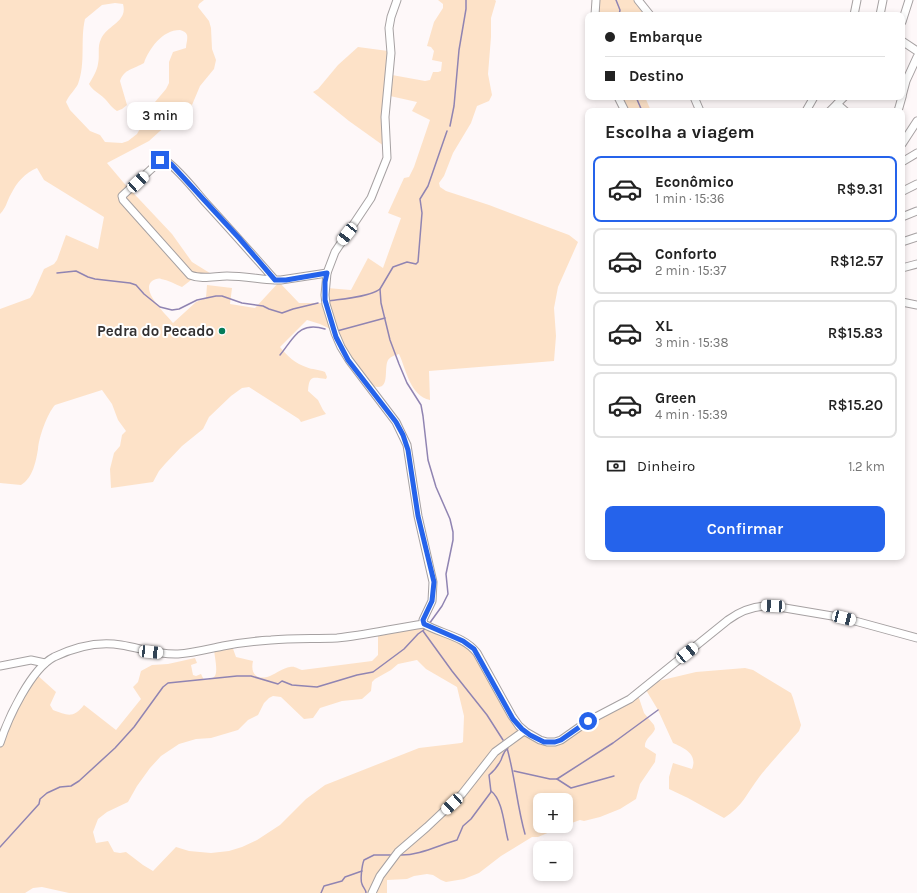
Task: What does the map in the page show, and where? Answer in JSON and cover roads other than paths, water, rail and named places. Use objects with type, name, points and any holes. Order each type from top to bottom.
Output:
[{"type":"street","points":[[397,0],[389,28],[391,53],[385,117],[387,158],[371,198],[337,247],[327,273],[325,282],[325,300],[336,337],[348,360],[396,422],[403,435],[408,450],[418,516],[434,582],[432,601],[423,620],[424,624]]},
{"type":"street","points":[[596,0],[596,12]]},
{"type":"street","points":[[638,0],[648,12]]},
{"type":"street","points":[[855,12],[857,0]]},
{"type":"street","points":[[881,12],[883,0]]},
{"type":"street","points":[[905,13],[909,0]]},
{"type":"street","points":[[905,43],[917,51]]},
{"type":"street","points":[[905,85],[917,57]]},
{"type":"street","points":[[833,108],[841,100]]},
{"type":"street","points":[[837,104],[842,108]]},
{"type":"street","points":[[905,139],[917,120]]},
{"type":"street","points":[[905,160],[917,153]]},
{"type":"street","points":[[275,280],[239,238],[171,164],[165,160],[160,160],[122,196],[123,200],[190,275],[199,278],[227,276],[275,280],[286,280],[327,273]]},
{"type":"street","points":[[905,190],[916,186]]},
{"type":"street","points":[[905,216],[917,211]]},
{"type":"street","points":[[905,241],[917,237]]},
{"type":"street","points":[[905,303],[917,305]]},
{"type":"street","points":[[0,743],[18,702],[37,672],[45,663],[70,651],[85,646],[98,644],[121,644],[151,652],[179,654],[272,640],[318,639],[354,636],[424,624],[463,641],[474,649],[512,716],[524,731],[544,742],[555,742],[561,740],[588,721],[630,699],[728,620],[739,612],[750,608],[773,606],[831,615],[917,638]]},
{"type":"street","points":[[0,666],[31,660],[45,663]]},
{"type":"street","points":[[372,893],[380,876],[396,855],[458,798],[495,752],[524,731]]},
{"type":"waterway","points":[[450,126],[454,106],[459,50],[466,9],[466,0]]},
{"type":"waterway","points":[[616,0],[620,12]]},
{"type":"waterway","points":[[637,100],[641,108]]},
{"type":"waterway","points":[[429,624],[442,606],[448,594],[446,574],[453,540],[453,532],[450,519],[436,487],[428,460],[421,405],[407,383],[390,340],[381,303],[380,289],[393,267],[407,262],[416,264],[418,262],[422,213],[420,199],[428,186],[447,131]]},
{"type":"waterway","points":[[57,273],[76,271],[95,279],[130,283],[136,285],[144,294],[160,307],[172,310],[179,309],[197,300],[216,296],[222,296],[242,303],[263,306],[282,313],[318,303]]},
{"type":"waterway","points":[[328,301],[363,296],[380,289]]},
{"type":"waterway","points":[[337,331],[385,318]]},
{"type":"waterway","points":[[280,355],[294,337],[303,329],[309,327],[325,329]]},
{"type":"waterway","points":[[0,847],[39,804],[40,799],[47,793],[60,787],[71,786],[79,781],[115,748],[134,727],[163,687],[168,683],[251,676],[278,684],[282,681],[292,685],[317,687],[357,675],[373,672],[404,649],[418,634],[425,629]]},
{"type":"waterway","points":[[423,631],[487,715],[503,740]]},
{"type":"waterway","points":[[557,779],[613,743],[658,710]]},
{"type":"waterway","points":[[507,748],[525,834]]},
{"type":"waterway","points":[[399,855],[414,854],[457,840],[463,826],[471,819],[491,792],[489,775],[493,772],[501,760],[504,752],[508,748]]},
{"type":"waterway","points":[[514,771],[550,779],[557,779],[571,788],[614,776]]},
{"type":"waterway","points":[[491,791],[495,795],[501,807],[508,840]]},
{"type":"waterway","points":[[366,893],[366,890],[361,882],[364,860],[374,855],[394,855]]},
{"type":"waterway","points":[[321,893],[324,886],[342,881],[345,877],[362,871]]},
{"type":"place","name":"Pedra do Pecado","points":[[222,331]]}]
